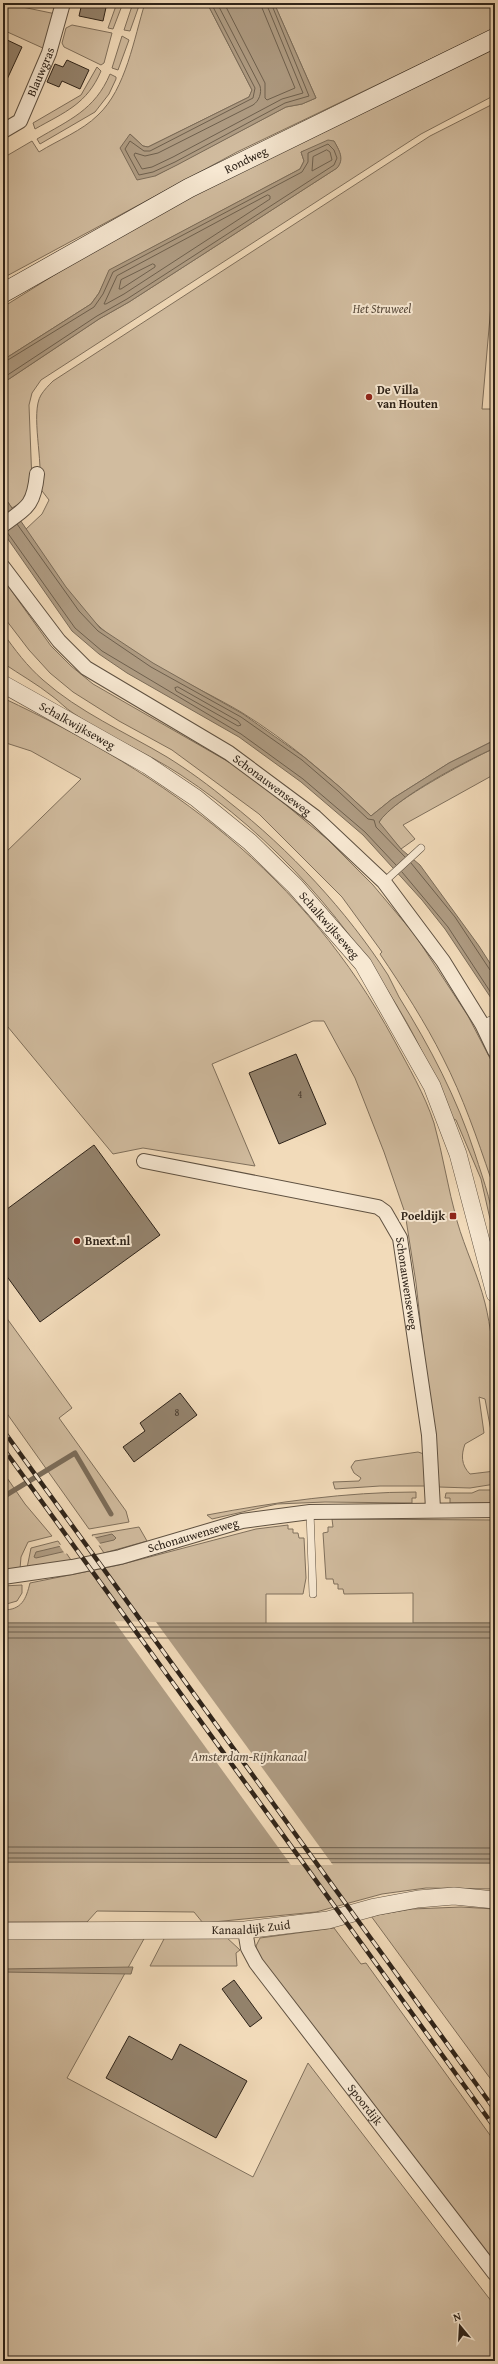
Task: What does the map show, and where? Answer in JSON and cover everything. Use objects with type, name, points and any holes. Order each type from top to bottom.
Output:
[{"type":"main road","name":"Rondweg","points":[[3,293],[189,188],[495,38]]},
{"type":"street","name":"Blauwgras","points":[[3,131],[20,121],[49,53],[63,3]]},
{"type":"street","points":[[3,525],[21,512],[32,500],[37,474]]},
{"type":"street","name":"Schonauwenseweg","points":[[3,567],[59,641],[86,668],[229,753],[315,817],[384,882],[443,961],[482,1024],[495,1051]]},
{"type":"street","name":"Schalkwijkseweg","points":[[3,684],[147,766],[196,798],[250,842],[295,886],[363,964],[432,1086],[458,1154],[495,1294]]},
{"type":"street","name":"Schonauwenseweg","points":[[144,1161],[378,1207],[385,1212],[400,1238],[429,1435],[434,1510]]},
{"type":"street","name":"Schonauwenseweg","points":[[3,1577],[72,1567],[120,1557],[242,1521],[310,1512],[495,1510]]},
{"type":"street","name":"Kanaaldijk Zuid","points":[[3,1931],[245,1930],[328,1920],[375,1907],[418,1899],[454,1896],[495,1900]]},
{"type":"street","name":"Spoordijk","points":[[245,1930],[248,1948],[256,1963],[495,2274]]},
{"type":"lane","points":[[384,882],[421,848]]},
{"type":"lane","points":[[482,1024],[495,1018]]},
{"type":"lane","points":[[310,1512],[313,1594]]},
{"type":"green space","points":[[3,3],[56,14],[45,49],[3,30]]},
{"type":"green space","points":[[117,3],[123,3],[113,29],[108,28]]},
{"type":"green space","points":[[133,3],[140,3],[130,31],[124,30]]},
{"type":"green space","points":[[145,3],[207,3],[252,90],[249,97],[148,147],[143,146],[130,134],[155,176],[286,107],[302,104],[316,98],[274,3],[495,3],[495,28],[237,152],[3,278],[3,158],[32,141],[39,152],[85,126],[98,115],[108,104],[122,77],[133,47]]},
{"type":"green space","points":[[72,25],[112,33],[104,63],[101,65],[64,47],[62,43],[66,28]]},
{"type":"green space","points":[[122,36],[129,40],[118,70],[112,68]]},
{"type":"green space","points":[[495,46],[495,95],[421,134],[41,380],[32,393],[29,405],[32,483],[24,501],[12,508],[3,495],[3,383],[99,319],[129,302],[337,168],[340,161],[338,148],[334,141],[301,152],[304,161],[300,169],[110,270],[99,293],[91,304],[3,360],[3,307],[88,254],[177,203]]},
{"type":"green space","points":[[97,67],[101,71],[89,92],[82,99],[65,112],[35,129],[33,123],[81,95]]},
{"type":"green space","points":[[110,74],[116,77],[116,79],[109,94],[95,112],[40,144],[37,139],[80,113],[97,97]]},
{"type":"green space","name":"Het Struweel","points":[[495,103],[495,259],[482,409],[495,409],[495,740],[449,763],[392,799],[371,816],[325,774],[276,735],[241,712],[134,653],[101,628],[79,606],[25,530],[42,514],[49,500],[39,487],[40,465],[37,426],[38,403],[42,393],[53,381],[430,136]]},
{"type":"green space","points":[[3,579],[51,646],[71,666],[93,684],[234,765],[274,795],[327,839],[373,885],[415,935],[468,1016],[495,1068],[495,1178],[491,1179],[463,1103],[429,1031],[380,954],[382,952],[342,897],[259,814],[172,750],[119,721],[73,692],[50,673],[29,650],[3,616]]},
{"type":"green space","points":[[3,633],[32,669],[57,691],[87,712],[183,767],[252,821],[274,840],[316,882],[354,927],[388,975],[442,1073],[460,1113],[468,1133],[491,1207],[495,1230],[495,1241],[481,1179],[456,1120],[452,1118],[413,1034],[386,987],[336,918],[309,886],[279,855],[248,826],[215,799],[168,767],[73,713],[34,683],[3,663]]},
{"type":"green space","points":[[3,698],[64,728],[122,761],[176,797],[227,836],[275,880],[319,928],[358,981],[394,1040],[416,1081],[430,1112],[437,1135],[457,1221],[485,1303],[492,1340],[495,1396],[495,1452],[485,1399],[479,1397],[484,1433],[465,1444],[463,1463],[470,1474],[495,1471],[495,1484],[470,1488],[439,1487],[416,1283],[405,1213],[384,1152],[355,1078],[324,1021],[313,1021],[212,1064],[255,1166],[143,1148],[113,1154],[3,1021],[3,855],[81,779],[31,751],[3,742]]},
{"type":"green space","points":[[495,748],[495,774],[403,825],[415,839],[401,849],[379,824],[383,816],[411,795],[450,771]]},
{"type":"green space","points":[[3,1313],[72,1408],[59,1418],[126,1511],[129,1522],[89,1529],[3,1408]]},
{"type":"green space","points":[[418,1452],[427,1455],[425,1486],[380,1486],[335,1489],[333,1482],[359,1481],[361,1478],[354,1473],[351,1467],[355,1461]]},
{"type":"green space","points":[[3,1472],[25,1504],[52,1536],[28,1542],[21,1557],[20,1569],[9,1570],[3,1566]]},
{"type":"green space","points":[[479,1490],[495,1490],[495,1503],[450,1503],[450,1498],[445,1498],[446,1493],[472,1493]]},
{"type":"green space","points":[[390,1492],[416,1492],[416,1498],[412,1498],[412,1503],[325,1502],[277,1504],[212,1519],[207,1515],[259,1506],[337,1496]]},
{"type":"green space","points":[[332,1519],[495,1520],[495,1623],[413,1623],[413,1593],[344,1594],[343,1589],[338,1589],[338,1584],[334,1584],[333,1579],[326,1579],[323,1533],[328,1532],[328,1527],[333,1527]]},
{"type":"green space","points":[[288,1525],[288,1529],[293,1529],[293,1533],[298,1533],[299,1538],[304,1538],[306,1578],[303,1594],[266,1594],[266,1624],[3,1623],[3,1610],[19,1606],[25,1599],[30,1583],[119,1565],[256,1529]]},
{"type":"green space","points":[[139,1527],[147,1541],[104,1553],[92,1535]]},
{"type":"green space","points":[[58,1541],[71,1560],[27,1568],[31,1548]]},
{"type":"green space","points":[[22,1585],[22,1593],[17,1601],[3,1605],[3,1586]]},
{"type":"green space","points":[[189,1861],[495,1863],[495,1889],[426,1888],[382,1894],[316,1912],[203,1923],[194,1912],[97,1911],[87,1922],[3,1922],[3,1862]]},
{"type":"green space","points":[[461,1907],[495,1909],[495,2085],[371,1916],[412,1909]]},
{"type":"green space","points":[[334,1928],[361,1964],[366,1963],[495,2142],[495,2264],[258,1957],[256,1946],[260,1938]]},
{"type":"green space","points":[[225,1936],[240,1950],[236,1953],[237,1966],[150,1966],[165,1937]]},
{"type":"green space","points":[[145,1937],[67,2078],[253,2177],[308,2063],[495,2306],[495,2361],[3,2361],[3,1939]]},
{"type":"water","points":[[207,3],[274,3],[316,98],[302,104],[286,107],[155,176],[137,180],[120,148],[130,134],[143,146],[148,147],[249,97],[252,90]]},
{"type":"water","points":[[328,140],[334,141],[340,154],[341,161],[337,168],[129,302],[99,319],[3,383],[3,360],[91,304],[99,293],[109,270],[300,169],[304,161],[301,152]]},
{"type":"water","points":[[3,495],[66,587],[100,628],[153,663],[243,714],[304,757],[371,816],[392,799],[449,763],[495,740],[495,748],[432,780],[387,812],[379,822],[401,849],[420,865],[479,946],[495,971],[495,1004],[445,929],[422,900],[363,835],[301,782],[239,737],[127,673],[99,654],[72,631],[3,532]]},
{"type":"water","points":[[112,1534],[116,1538],[114,1540],[36,1558],[34,1557],[36,1552]]},
{"type":"water","name":"Amsterdam-Rijnkanaal","points":[[3,1623],[495,1623],[495,1863],[3,1862]]},
{"type":"water","points":[[133,1967],[131,1974],[3,1972],[3,1969]]},
{"type":"pier","points":[[94,1536],[101,1545],[65,1554],[59,1545]]},
{"type":"pier","points":[[114,1621],[156,1622],[333,1865],[291,1865]]},
{"type":"building","points":[[82,3],[107,3],[103,21],[79,16]]},
{"type":"building","points":[[3,38],[22,47],[3,88]]},
{"type":"building","points":[[67,60],[89,70],[80,89],[62,81],[59,87],[47,82],[55,64],[63,67]]},
{"type":"building","points":[[296,1054],[326,1124],[279,1144],[249,1073]]},
{"type":"building","points":[[94,1145],[160,1235],[40,1322],[3,1271],[3,1212]]},
{"type":"building","points":[[180,1393],[197,1415],[134,1462],[123,1447],[145,1431],[140,1423]]},
{"type":"building","points":[[234,1980],[262,2018],[250,2027],[222,1989]]},
{"type":"building","points":[[129,2036],[172,2060],[180,2044],[247,2081],[216,2138],[106,2078]]},
{"type":"waterway","points":[[3,1497],[75,1453],[111,1514]]},
{"type":"railway","points":[[3,1430],[495,2110]]},
{"type":"railway","points":[[3,1448],[495,2128]]},
{"type":"place","name":"De Villa van Houten","points":[[369,397]]},
{"type":"place","name":"Poeldijk","points":[[453,1216]]},
{"type":"place","name":"Bnext.nl","points":[[77,1241]]}]
